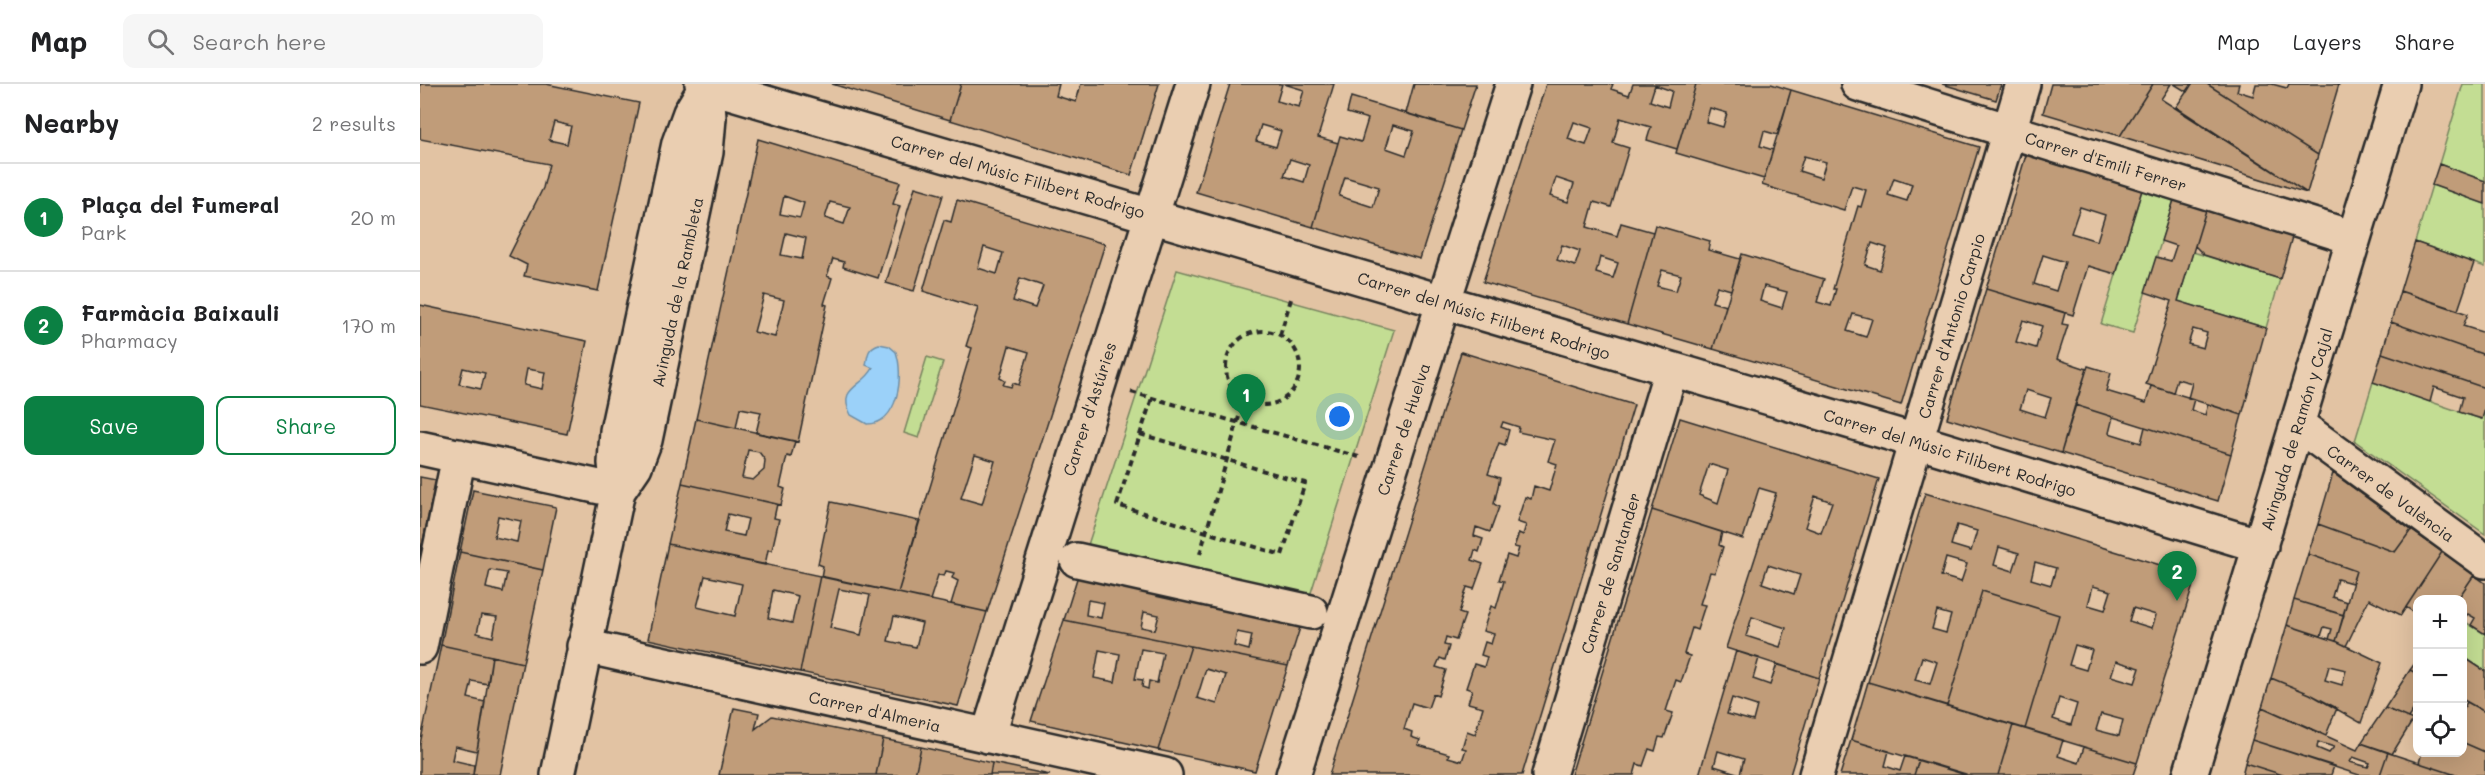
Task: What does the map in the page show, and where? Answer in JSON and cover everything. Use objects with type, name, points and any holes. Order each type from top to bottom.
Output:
[{"type":"street","name":"Carrer del Músic Filibert Rodrigo","points":[[705,84],[1916,441],[2261,546]]},
{"type":"street","name":"Avinguda de la Rambleta","points":[[558,775],[618,491],[635,466],[645,440],[706,152],[709,118],[705,84]]},
{"type":"street","name":"Carrer d'Astúries","points":[[988,736],[1193,84]]},
{"type":"street","name":"Carrer de Huelva","points":[[1293,775],[1514,84]]},
{"type":"street","name":"Carrer d'Emili Ferrer","points":[[1858,84],[2354,238]]},
{"type":"street","name":"Carrer d'Antonio Carpio","points":[[1816,775],[2024,84]]},
{"type":"street","name":"Avinguda de Ramón y Cajal","points":[[2190,775],[2401,84]]},
{"type":"street","name":"Carrer de Santander","points":[[1549,775],[1671,370]]},
{"type":"street","name":"Carrer de València","points":[[2297,424],[2485,561]]},
{"type":"street","points":[[420,448],[618,491]]},
{"type":"street","points":[[420,647],[459,456]]},
{"type":"street","points":[[1077,560],[1311,612]]},
{"type":"street","name":"Carrer d'Almeria","points":[[584,646],[1165,775]]},
{"type":"path","points":[[1280,335],[1292,296]]},
{"type":"path","points":[[1261,331],[1280,335],[1293,345],[1299,356],[1298,380],[1292,391],[1272,404],[1259,405],[1244,399],[1230,385],[1226,374],[1230,350],[1238,340],[1249,333],[1261,331]]},
{"type":"path","points":[[1131,392],[1359,457]]},
{"type":"path","points":[[1140,434],[1305,483],[1282,555],[1117,505],[1140,434],[1152,398]]},
{"type":"path","points":[[1191,586],[1244,399]]},
{"type":"green space","points":[[2463,84],[2485,84],[2485,181],[2439,164]]},
{"type":"green space","points":[[2432,185],[2485,204],[2485,267],[2415,242]]},
{"type":"green space","points":[[2142,190],[2174,200],[2133,333],[2101,324]]},
{"type":"green space","points":[[2193,252],[2280,279],[2266,328],[2178,301]]},
{"type":"green space","points":[[1177,270],[1394,330],[1308,602],[1087,548]]},
{"type":"green space","points":[[927,357],[943,362],[919,438],[904,433]]},
{"type":"green space","points":[[2373,382],[2481,419],[2485,409],[2485,534],[2355,441]]},
{"type":"green space","points":[[2467,623],[2485,634],[2485,671],[2467,659]]},
{"type":"water","points":[[879,344],[889,346],[896,352],[899,385],[892,407],[886,416],[878,422],[867,424],[851,415],[847,399],[853,388],[873,368],[866,365],[868,355],[872,348]]},
{"type":"building","points":[[420,84],[546,84],[639,103],[598,291],[524,276],[527,265],[509,256],[543,188],[549,164],[420,139]],"holes":[[[554,122],[571,126],[567,144],[549,140]]]},
{"type":"building","points":[[832,84],[961,84],[950,120]]},
{"type":"building","points":[[961,84],[1059,84],[1056,96],[1076,102],[1081,84],[1159,84],[1131,175],[950,120]]},
{"type":"building","points":[[1230,84],[1282,84],[1277,101],[1299,107],[1304,90],[1284,84],[1334,84],[1318,137],[1338,143],[1313,227],[1196,192]],"holes":[[[1261,125],[1281,131],[1276,147],[1256,141]],[[1290,159],[1309,165],[1304,182],[1284,176]]]},
{"type":"building","points":[[1414,84],[1476,84],[1461,130],[1406,113]]},
{"type":"building","points":[[1546,84],[1613,84],[1611,89],[1629,95],[1633,84],[1696,84],[1677,149],[1647,140],[1651,127],[1620,118],[1613,143],[1629,148],[1611,207],[1594,202],[1587,227],[1617,236],[1621,223],[1653,232],[1627,324],[1483,282]],"holes":[[[1655,85],[1672,91],[1668,107],[1650,101]],[[1574,122],[1592,128],[1586,145],[1568,139]],[[1556,178],[1574,184],[1568,202],[1550,196]],[[1562,245],[1580,251],[1575,266],[1557,260]],[[1600,257],[1618,263],[1613,278],[1596,273]]]},
{"type":"building","points":[[1696,84],[1771,84],[1791,90],[1778,135],[1764,131],[1760,146],[1773,150],[1764,179],[1676,153]],"holes":[[[1710,108],[1727,113],[1723,127],[1706,122]]]},
{"type":"building","points":[[1942,84],[2001,84],[1996,100]]},
{"type":"building","points":[[2051,84],[2153,84],[2120,136],[2043,113]]},
{"type":"building","points":[[2153,84],[2171,84],[2161,99],[2307,193],[2120,136]]},
{"type":"building","points":[[2174,84],[2192,84],[2187,92]]},
{"type":"building","points":[[2192,84],[2207,84],[2318,155],[2307,193],[2176,107]]},
{"type":"building","points":[[2207,84],[2239,84],[2237,91],[2253,96],[2256,84],[2272,84],[2287,88],[2289,84],[2339,84],[2318,155]]},
{"type":"building","points":[[1791,90],[1979,147],[1901,405],[1713,349],[1742,254],[1824,279],[1817,302],[1831,306],[1836,289],[1833,289],[1858,206],[1861,207],[1866,190],[1852,186],[1844,210],[1762,185]],"holes":[[[1804,156],[1826,162],[1821,178],[1799,171]],[[1894,178],[1912,184],[1907,201],[1888,195]],[[1872,243],[1887,248],[1880,270],[1865,265]],[[1764,286],[1787,292],[1782,308],[1760,301]],[[1853,314],[1872,319],[1866,337],[1847,331]]]},
{"type":"building","points":[[1351,97],[1461,130],[1420,259],[1313,227],[1340,136],[1361,142],[1368,119],[1347,113]],"holes":[[[1393,125],[1414,131],[1406,155],[1386,148]],[[1345,177],[1379,187],[1373,207],[1339,196]]]},
{"type":"building","points":[[758,139],[900,182],[893,204],[900,206],[878,278],[843,267],[844,262],[833,259],[827,276],[832,278],[824,304],[827,305],[798,442],[756,433],[761,412],[740,408],[736,428],[696,419]],"holes":[[[784,196],[804,203],[800,218],[780,214]],[[830,202],[850,207],[844,224],[825,218]],[[786,233],[806,238],[802,259],[781,255]],[[764,295],[784,300],[775,337],[754,332]]]},
{"type":"building","points":[[2026,155],[2142,190],[2116,274],[2088,266],[2073,315],[1986,289]],"holes":[[[2080,207],[2105,215],[2097,241],[2071,233]],[[2043,255],[2065,262],[2056,291],[2034,284]]]},
{"type":"building","points":[[2439,164],[2485,181],[2485,204],[2432,185]]},
{"type":"building","points":[[915,187],[943,195],[914,291],[886,283]]},
{"type":"building","points":[[957,200],[1105,244],[987,612],[951,604],[958,581],[952,578],[954,573],[946,571],[944,576],[938,575],[930,600],[898,593],[972,348],[966,346],[978,308],[923,291],[944,220],[951,222]],"holes":[[[984,247],[1003,253],[997,274],[978,268]],[[1020,278],[1043,286],[1035,308],[1013,301]],[[1009,346],[1029,352],[1019,385],[1013,383],[1011,387],[1003,385],[1005,381],[1000,378]],[[975,455],[995,461],[982,504],[961,498]]]},
{"type":"building","points":[[2174,200],[2206,210],[2178,301],[2266,328],[2242,415],[2188,398],[2192,383],[2177,379],[2173,393],[2146,384],[2172,301],[2145,292],[2156,257],[2171,261],[2176,246],[2161,241]],"holes":[[[2193,329],[2207,333],[2203,348],[2188,344]]]},
{"type":"building","points":[[2206,210],[2292,237],[2280,279],[2204,255],[2195,246]]},
{"type":"building","points":[[1655,225],[1710,241],[1708,250],[1740,259],[1731,290],[1717,286],[1712,302],[1726,306],[1713,349],[1627,324]],"holes":[[[1662,270],[1681,275],[1676,291],[1657,286]]]},
{"type":"building","points":[[2415,242],[2474,263],[2458,310],[2400,291]]},
{"type":"building","points":[[1986,289],[2065,313],[2062,324],[2068,325],[2057,359],[2087,369],[2061,453],[1947,418]],"holes":[[[2023,320],[2042,326],[2036,348],[2016,342]],[[2026,390],[2051,398],[2045,417],[2020,409]]]},
{"type":"building","points":[[2400,291],[2468,314],[2463,326],[2485,333],[2485,355],[2391,322]]},
{"type":"building","points":[[420,305],[587,341],[567,434],[420,404]],"holes":[[[463,368],[485,373],[481,389],[459,384]],[[527,369],[545,372],[542,389],[524,385]]]},
{"type":"building","points":[[2391,322],[2485,355],[2485,388],[2382,353]]},
{"type":"building","points":[[1461,352],[1634,405],[1522,775],[1329,775]],"holes":[[[1503,422],[1519,427],[1518,432],[1555,440],[1548,461],[1557,464],[1549,491],[1534,486],[1531,499],[1525,497],[1517,522],[1526,525],[1523,535],[1519,533],[1514,547],[1519,548],[1516,558],[1507,555],[1499,580],[1504,581],[1496,608],[1491,606],[1483,631],[1494,634],[1491,644],[1485,642],[1481,655],[1487,657],[1484,667],[1474,664],[1466,688],[1472,690],[1468,703],[1483,707],[1475,734],[1467,731],[1462,748],[1466,749],[1462,761],[1448,757],[1449,754],[1418,745],[1420,740],[1411,737],[1412,732],[1404,729],[1412,703],[1428,708],[1433,694],[1438,696],[1446,670],[1436,667],[1440,658],[1445,660],[1449,646],[1444,645],[1446,637],[1456,640],[1465,615],[1459,613],[1467,587],[1474,589],[1483,564],[1472,560],[1475,550],[1479,552],[1483,539],[1474,536],[1476,527],[1490,532],[1499,507],[1494,504],[1500,478],[1488,474],[1499,443],[1505,445],[1509,430],[1501,427]]]},
{"type":"building","points":[[2382,353],[2485,388],[2485,409],[2482,419],[2459,412],[2463,397],[2434,387],[2430,402],[2373,382]]},
{"type":"building","points":[[2088,366],[2111,373],[2106,391],[2146,403],[2151,386],[2194,399],[2191,410],[2205,415],[2208,404],[2242,415],[2231,454],[2075,405]]},
{"type":"building","points":[[2075,405],[2113,417],[2109,433],[2141,443],[2145,427],[2231,454],[2218,501],[2061,453]]},
{"type":"building","points":[[1680,418],[1879,479],[1819,678],[1726,648],[1776,493],[1759,488],[1743,539],[1652,510]],"holes":[[[1709,464],[1728,470],[1718,503],[1699,495]],[[1815,496],[1832,502],[1821,533],[1805,527]],[[1768,565],[1800,575],[1794,594],[1762,583]],[[1752,617],[1786,628],[1780,647],[1746,636]]]},
{"type":"building","points":[[696,419],[795,441],[791,457],[787,456],[780,487],[785,489],[781,505],[682,483]],"holes":[[[748,450],[759,452],[765,460],[764,470],[753,480],[742,478]]]},
{"type":"building","points":[[2333,473],[2411,530],[2395,552],[2318,524]]},
{"type":"building","points":[[420,477],[436,480],[420,555]]},
{"type":"building","points":[[682,483],[777,504],[774,518],[779,519],[772,550],[768,550],[765,565],[668,544]],"holes":[[[728,514],[748,519],[744,536],[724,532]]]},
{"type":"building","points":[[473,490],[556,507],[543,570],[460,552]],"holes":[[[498,516],[521,521],[517,542],[494,537]]]},
{"type":"building","points":[[1925,493],[2196,576],[2137,763],[2025,729],[2059,615],[1982,591],[1947,706],[1868,682]],"holes":[[[1957,525],[1977,531],[1971,551],[1951,545]],[[1999,547],[2019,553],[2013,571],[1994,565]],[[1946,558],[1967,564],[1961,582],[1941,576]],[[2035,562],[2056,568],[2051,585],[2031,579]],[[2093,586],[2111,591],[2105,610],[2088,605]],[[2133,608],[2156,615],[2152,628],[2129,621]],[[1937,611],[1951,615],[1946,633],[1932,629]],[[2075,645],[2092,650],[2086,670],[2069,665]],[[1922,657],[1937,662],[1930,684],[1915,680]],[[2116,661],[2140,668],[2135,683],[2111,676]],[[2059,698],[2077,704],[2071,725],[2053,719]],[[2101,714],[2123,720],[2119,736],[2096,730]]]},
{"type":"building","points":[[831,502],[919,521],[898,593],[821,577],[823,566],[818,564]]},
{"type":"building","points":[[1652,510],[1722,532],[1719,545],[1723,547],[1715,573],[1710,572],[1700,604],[1705,605],[1697,630],[1692,628],[1684,654],[1690,656],[1681,682],[1676,680],[1666,711],[1673,713],[1664,738],[1659,737],[1655,751],[1649,749],[1643,766],[1637,764],[1634,775],[1571,775]]},
{"type":"building","points":[[2318,524],[2395,552],[2411,530],[2442,552],[2401,615],[2369,599],[2346,646],[2336,641],[2356,571],[2308,554]]},
{"type":"building","points":[[668,544],[820,576],[800,672],[648,639]],"holes":[[[705,576],[742,584],[735,616],[697,607]],[[773,590],[798,596],[792,623],[768,618]]]},
{"type":"building","points":[[460,552],[543,570],[523,663],[441,645]],"holes":[[[490,570],[507,573],[503,592],[486,588]],[[481,615],[497,617],[493,637],[477,633]]]},
{"type":"building","points":[[2442,552],[2474,575],[2460,595],[2414,595]]},
{"type":"building","points":[[2308,554],[2356,571],[2352,583],[2337,579],[2332,597],[2347,602],[2343,615],[2294,600]]},
{"type":"building","points":[[1080,569],[1303,618],[1288,666],[1064,620]],"holes":[[[1088,600],[1104,603],[1101,618],[1086,615]],[[1144,612],[1159,615],[1155,630],[1141,627]],[[1237,632],[1252,635],[1249,650],[1234,646]]]},
{"type":"building","points":[[2474,575],[2485,583],[2485,634],[2471,625],[2475,618],[2467,615],[2467,595],[2460,595]]},
{"type":"building","points":[[820,576],[987,612],[958,706],[800,672]],"holes":[[[839,589],[870,595],[861,635],[830,628]],[[894,616],[922,623],[916,647],[888,641]]]},
{"type":"building","points":[[1982,591],[2059,615],[2025,729],[1947,706]]},
{"type":"building","points":[[2413,596],[2413,612],[2406,607]]},
{"type":"building","points":[[2294,600],[2344,615],[2336,641],[2329,639],[2332,629],[2324,627],[2321,636],[2287,625]]},
{"type":"building","points":[[1064,620],[1191,646],[1158,750],[1031,721]],"holes":[[[1141,649],[1163,653],[1157,683],[1149,681],[1148,689],[1142,687],[1143,680],[1135,679]],[[1099,650],[1120,654],[1115,682],[1094,678]]]},
{"type":"building","points":[[2287,625],[2338,642],[2382,663],[2361,723],[2310,694],[2271,678]],"holes":[[[2329,666],[2346,670],[2342,685],[2325,680]]]},
{"type":"building","points":[[441,645],[492,656],[488,684],[472,681],[468,698],[485,702],[477,751],[455,746],[452,760],[474,765],[473,775],[420,775],[420,744]]},
{"type":"building","points":[[1191,646],[1288,666],[1255,771],[1158,750]],"holes":[[[1206,669],[1226,675],[1217,704],[1197,698]]]},
{"type":"building","points":[[1736,651],[1759,658],[1753,679],[1770,685],[1777,664],[1819,678],[1790,775],[1699,775]],"holes":[[[1732,698],[1757,706],[1753,721],[1727,714]],[[1718,751],[1744,759],[1740,774],[1714,766]]]},
{"type":"building","points":[[492,656],[523,663],[500,775],[473,775]]},
{"type":"building","points":[[2467,659],[2485,671],[2485,712],[2467,702]]},
{"type":"building","points":[[2410,670],[2413,672],[2413,710],[2408,718],[2385,708]]},
{"type":"building","points":[[2271,678],[2337,708],[2326,735],[2262,707]]},
{"type":"building","points":[[1868,682],[2013,725],[1998,775],[1966,775],[1851,740]]},
{"type":"building","points":[[2467,702],[2485,712],[2485,752],[2467,744]]},
{"type":"building","points":[[2262,707],[2357,750],[2361,743],[2388,752],[2380,775],[2359,775],[2252,740]],"holes":[[[2318,742],[2334,747],[2329,753],[2317,748]],[[2353,757],[2370,763],[2368,767],[2350,762]]]},
{"type":"building","points":[[734,708],[759,713],[755,729],[772,716],[883,739],[876,775],[719,775]]},
{"type":"building","points":[[2385,708],[2413,720],[2392,754],[2361,743]]},
{"type":"building","points":[[2013,725],[2063,740],[2058,756],[2079,763],[2084,747],[2137,763],[2133,775],[1998,775]]},
{"type":"building","points":[[883,739],[921,747],[915,775],[876,775]]},
{"type":"building","points":[[1851,740],[1889,751],[1885,766],[1900,771],[1905,756],[1919,760],[1914,775],[1840,775]]},
{"type":"building","points":[[2252,740],[2334,766],[2331,775],[2283,775],[2245,763]]},
{"type":"building","points":[[2467,744],[2485,752],[2485,775],[2456,775],[2419,763],[2421,757],[2467,757]]},
{"type":"building","points":[[921,747],[992,763],[990,775],[915,775]]},
{"type":"building","points":[[2388,752],[2392,754],[2456,775],[2380,775]]},
{"type":"building","points":[[1919,760],[1966,774],[1966,775],[1914,775]]},
{"type":"building","points":[[992,763],[1050,775],[990,775]]},
{"type":"building","points":[[2245,763],[2283,775],[2242,775]]},
{"type":"place","name":"Plaça del Fumeral","points":[[1246,424]]},
{"type":"place","name":"Farmàcia Baixauli","points":[[2177,601]]}]
